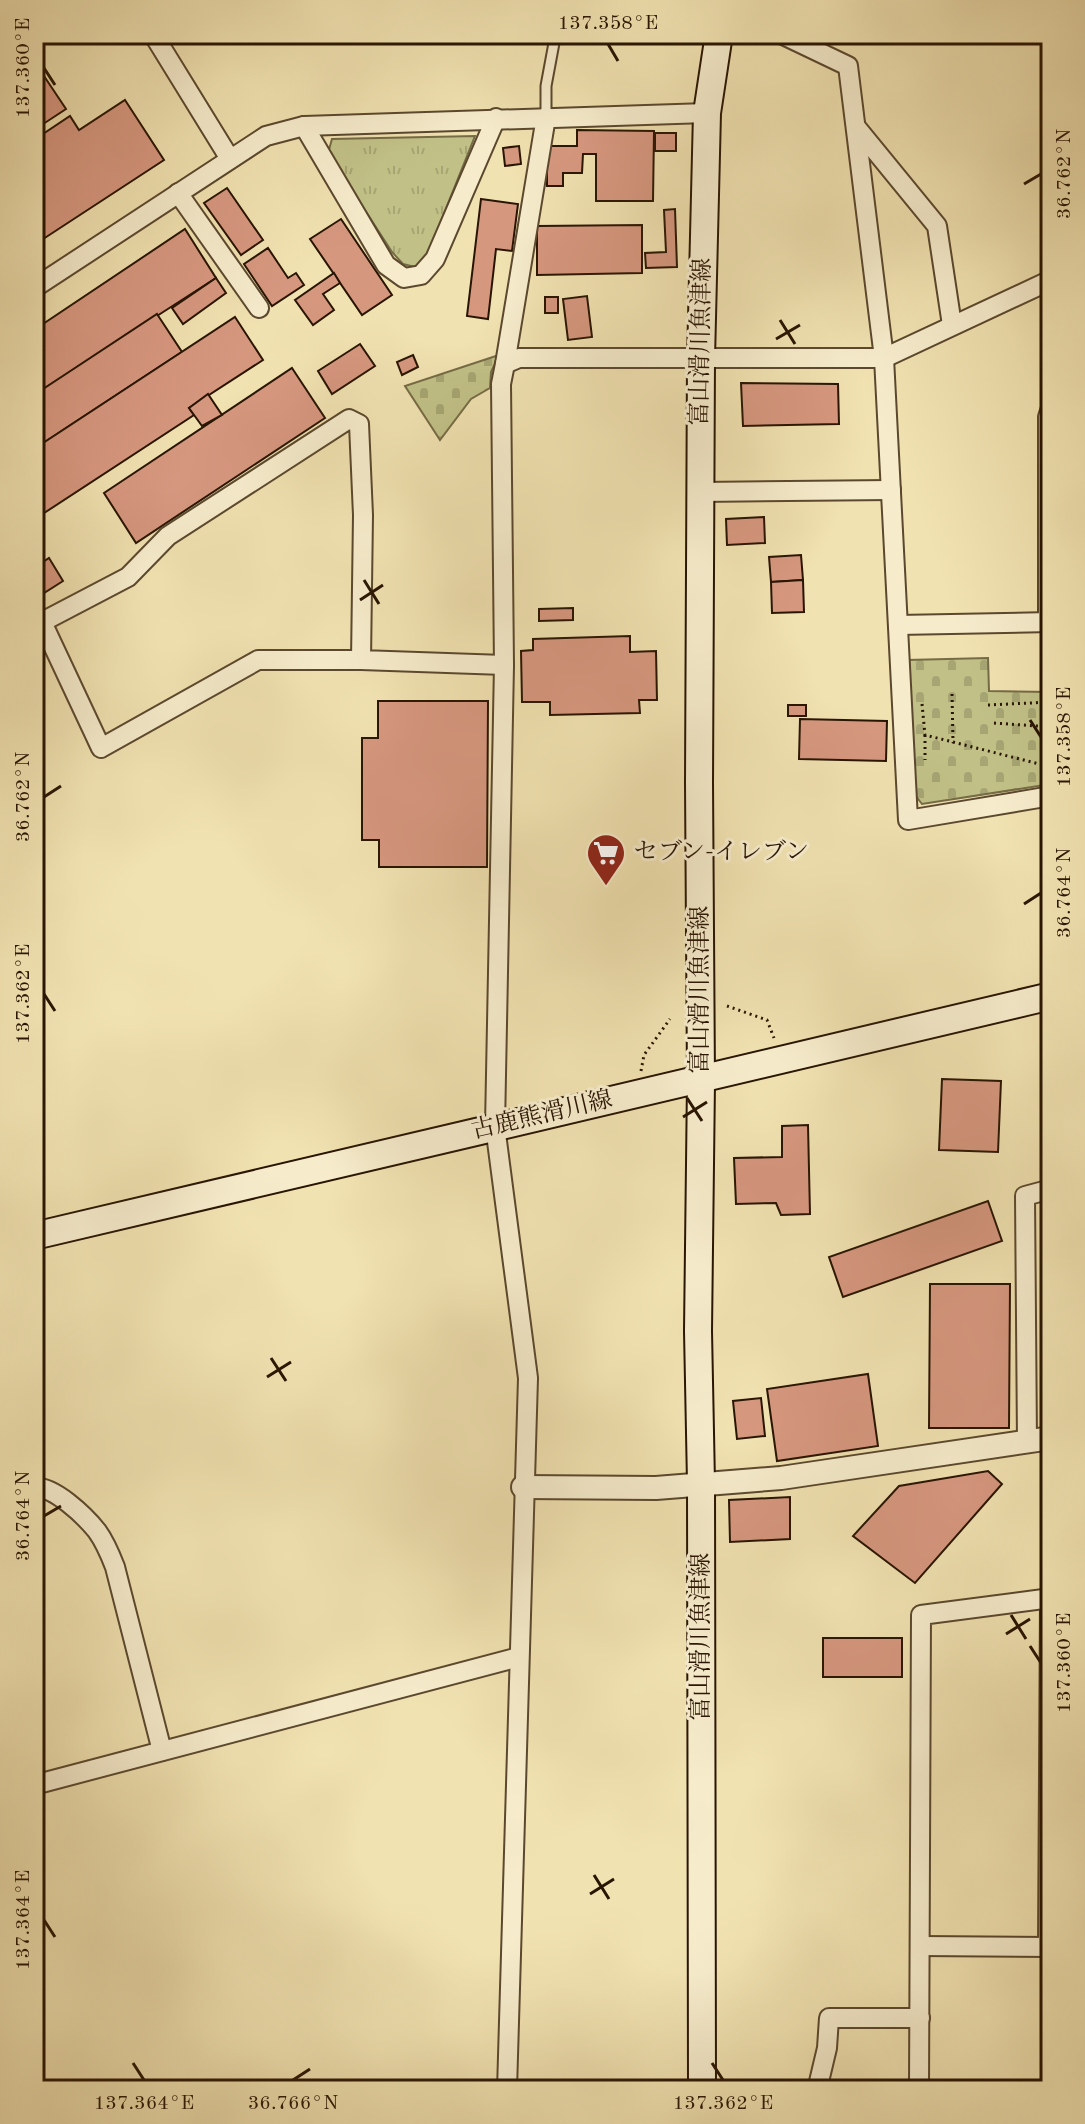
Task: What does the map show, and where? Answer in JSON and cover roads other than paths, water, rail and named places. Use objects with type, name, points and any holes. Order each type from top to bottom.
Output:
[{"type":"main road","name":"富山滑川魚津線","points":[[702,2090],[698,1331],[701,359],[707,113],[719,34]]},
{"type":"main road","name":"古鹿熊滑川線","points":[[34,1236],[1051,996]]},
{"type":"street","points":[[153,34],[230,159]]},
{"type":"street","points":[[781,34],[848,66],[884,358],[908,820],[1051,796]]},
{"type":"street","points":[[34,288],[266,136],[304,126],[707,113]]},
{"type":"street","points":[[507,2090],[528,1378],[495,1126],[504,665],[501,384],[546,117]]},
{"type":"street","points":[[304,126],[386,265],[404,278],[421,275],[435,259],[496,118]]},
{"type":"street","points":[[856,127],[937,226],[952,325]]},
{"type":"street","points":[[178,193],[259,308]]},
{"type":"street","points":[[505,364],[519,358],[884,358],[1051,280]]},
{"type":"street","points":[[898,625],[1050,622],[1048,417],[1051,408]]},
{"type":"street","points":[[361,660],[363,515],[359,424],[349,419],[168,536],[128,577],[42,622],[101,748],[258,660],[504,665]]},
{"type":"street","points":[[700,492],[891,490]]},
{"type":"street","points":[[1027,1441],[1025,1196],[1051,1189]]},
{"type":"street","points":[[523,1487],[656,1488],[781,1478],[1051,1438]]},
{"type":"street","points":[[34,1488],[43,1487],[56,1493],[96,1530],[106,1546],[115,1567],[162,1751]]},
{"type":"street","points":[[919,2090],[921,1615],[1050,1598],[1049,1947],[920,1946]]},
{"type":"street","points":[[34,1785],[519,1657]]},
{"type":"street","points":[[817,2090],[827,2048],[829,2018],[920,2018]]},
{"type":"lane","points":[[546,117],[546,86],[554,43],[548,34]]},
{"type":"place","name":"セブン-イレブン","points":[[606,887]]}]
